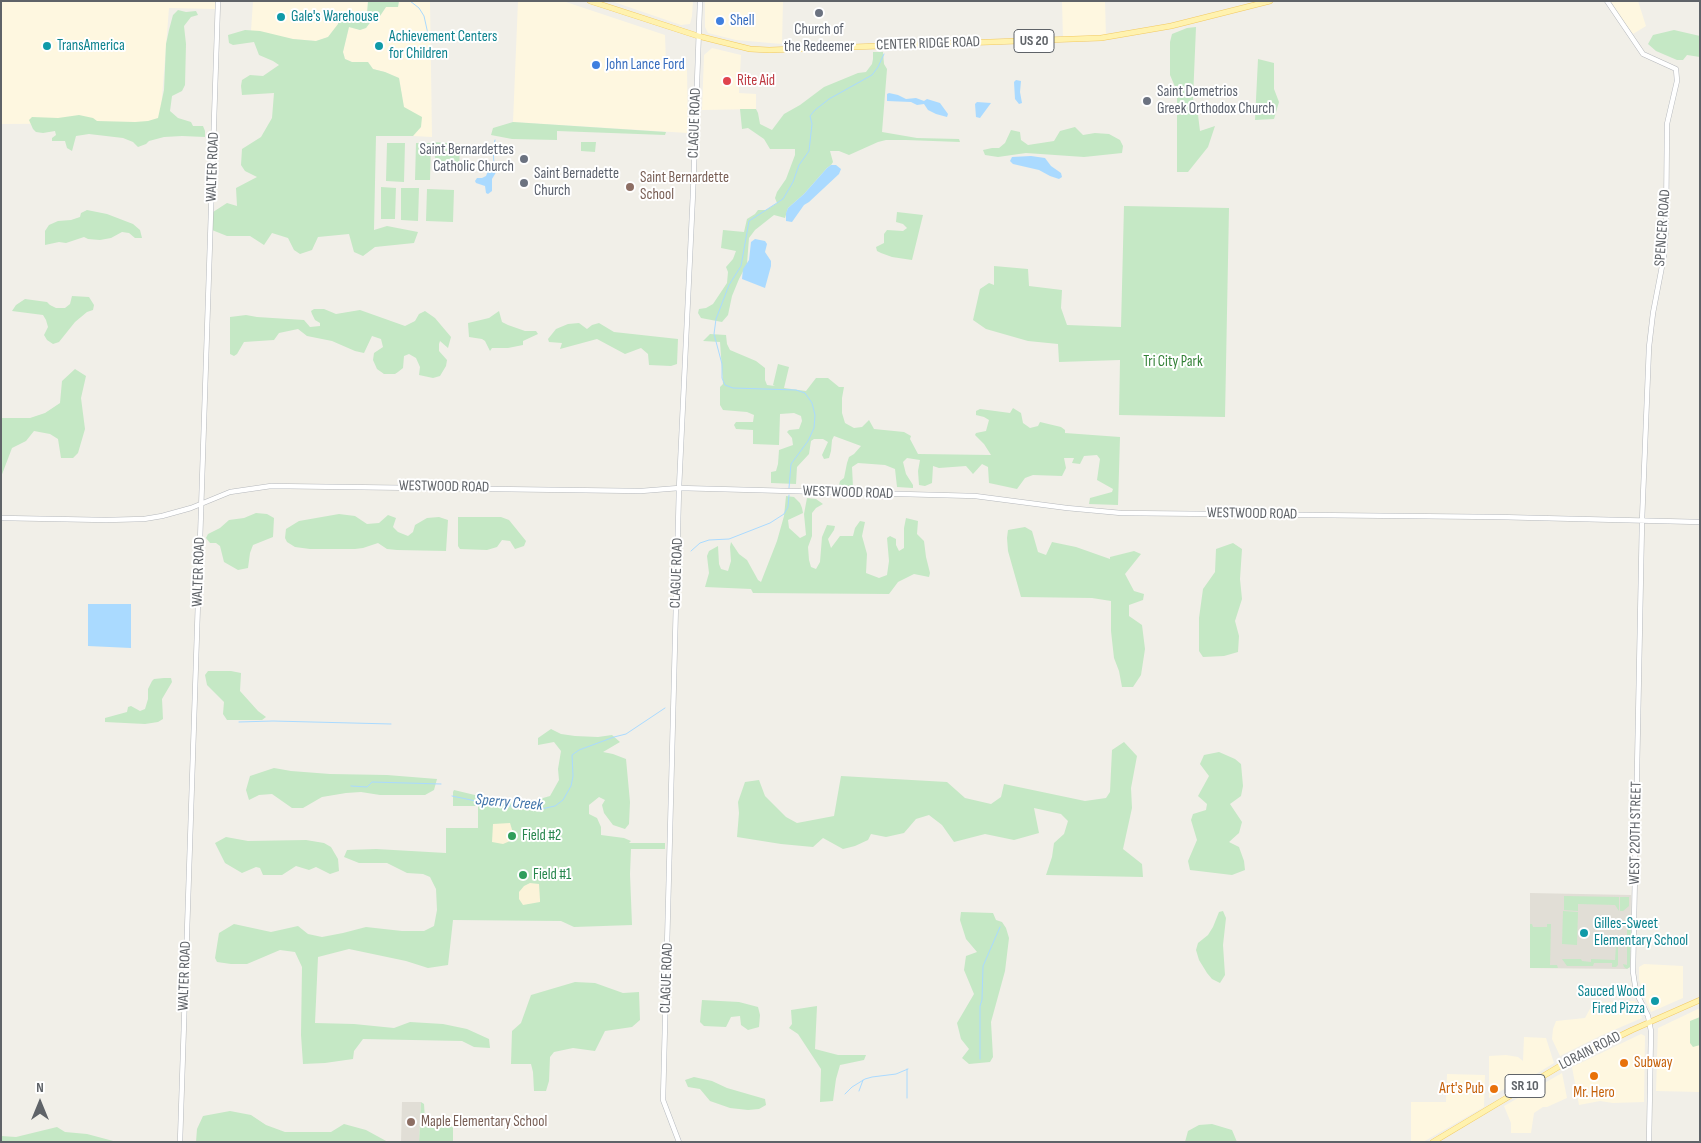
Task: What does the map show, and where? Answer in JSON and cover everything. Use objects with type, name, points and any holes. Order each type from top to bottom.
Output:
[{"type":"main road","name":"CENTER RIDGE ROAD","points":[[590,1],[698,36],[750,49],[769,50],[1101,38],[1171,26],[1270,1]]},
{"type":"main road","name":"LORAIN ROAD","points":[[1432,1142],[1565,1063],[1612,1039],[1700,1000]]},
{"type":"street","name":"WALTER ROAD","points":[[180,1142],[218,1]]},
{"type":"street","name":"CLAGUE ROAD","points":[[679,1142],[663,1100],[679,488],[700,1]]},
{"type":"street","name":"SPENCER ROAD","points":[[1607,1],[1643,54],[1676,69],[1676,81],[1667,124],[1664,256],[1653,313],[1649,347],[1644,487]]},
{"type":"street","name":"WESTWOOD ROAD","points":[[1,518],[144,519],[191,508],[230,492],[272,486],[641,491],[679,488],[975,496],[1121,513],[1498,517],[1700,522]]},
{"type":"street","name":"WEST 220TH STREET","points":[[1644,487],[1633,972],[1639,998],[1650,1022],[1649,1142]]},
{"type":"shaded area","points":[[215,1],[215,9],[169,8],[160,123],[1,124],[1,2]]},
{"type":"shaded area","points":[[253,1],[368,1],[367,14],[339,12],[338,24],[328,37],[316,41],[293,39],[251,31]]},
{"type":"shaded area","points":[[399,1],[430,1],[432,137],[413,136],[421,127],[404,108],[399,78],[373,69],[368,62],[352,62],[345,59],[343,52],[349,27],[360,30],[366,28],[372,20],[380,16],[386,7],[398,7]]},
{"type":"shaded area","name":"John Lance Ford","points":[[518,1],[563,1],[665,35],[666,63],[687,68],[688,133],[513,122]]},
{"type":"shaded area","points":[[611,1],[693,1],[692,16],[690,24],[681,25]]},
{"type":"shaded area","points":[[705,1],[783,1],[782,44],[736,40],[708,33],[705,27]]},
{"type":"shaded area","points":[[1062,1],[1105,1],[1106,37],[1063,40]]},
{"type":"shaded area","points":[[1610,1],[1638,1],[1646,26],[1633,34]]},
{"type":"shaded area","points":[[712,48],[741,55],[739,93],[756,94],[756,109],[702,110],[704,55]]},
{"type":"shaded area","points":[[1530,893],[1631,895],[1630,967],[1626,969],[1530,968]]},
{"type":"shaded area","points":[[1644,964],[1683,966],[1683,998],[1651,1012],[1639,979],[1639,967]]},
{"type":"shaded area","points":[[1635,1001],[1642,1018],[1560,1056],[1552,1039],[1556,1021],[1585,1018],[1593,1003]]},
{"type":"shaded area","points":[[1700,1008],[1700,1092],[1656,1091],[1658,1028]]},
{"type":"shaded area","points":[[1641,1034],[1645,1036],[1644,1102],[1613,1103],[1600,1101],[1579,1105],[1572,1067]]},
{"type":"shaded area","points":[[1524,1037],[1546,1038],[1554,1063],[1523,1082],[1523,1078],[1489,1098],[1489,1056],[1506,1055],[1518,1057],[1523,1061]]},
{"type":"shaded area","points":[[1562,1073],[1567,1098],[1543,1107],[1534,1113],[1531,1133],[1511,1133],[1511,1123],[1504,1106]]},
{"type":"shaded area","points":[[1447,1074],[1485,1075],[1484,1107],[1423,1142],[1411,1142],[1411,1102],[1446,1102]]},
{"type":"shaded area","name":"Maple Elementary School","points":[[402,1102],[421,1102],[419,1142],[401,1142]]},
{"type":"green space","points":[[368,1],[399,1],[398,7],[386,7],[380,16],[372,20],[366,28],[360,30],[349,27],[343,52],[345,59],[352,62],[368,62],[373,69],[399,78],[404,107],[422,117],[421,127],[413,136],[376,136],[374,230],[387,226],[418,232],[414,243],[375,247],[363,256],[354,252],[349,234],[318,237],[312,250],[300,254],[294,250],[288,238],[272,233],[264,245],[250,236],[227,236],[212,230],[213,212],[227,203],[237,206],[236,188],[257,177],[245,171],[241,165],[242,149],[261,137],[272,118],[274,93],[242,95],[242,80],[250,75],[263,76],[279,65],[259,55],[254,42],[233,45],[229,43],[228,35],[245,30],[260,31],[293,39],[316,41],[328,37],[338,24],[339,12],[367,14]]},
{"type":"green space","points":[[178,10],[186,12],[196,11],[198,15],[191,17],[184,26],[186,44],[185,85],[182,91],[172,96],[170,111],[178,118],[191,122],[193,126],[203,126],[205,137],[164,137],[149,141],[138,147],[133,142],[123,138],[89,134],[76,136],[72,151],[67,148],[65,141],[52,141],[52,138],[56,135],[55,131],[43,133],[36,132],[33,129],[29,120],[32,117],[58,118],[79,115],[93,118],[97,121],[135,122],[158,118],[164,90],[166,44],[173,15]]},
{"type":"green space","points":[[1196,27],[1193,99],[1197,107],[1200,131],[1215,126],[1208,147],[1188,172],[1177,172],[1177,99],[1176,89],[1170,75],[1170,42],[1172,34],[1187,28]]},
{"type":"green space","points":[[1674,30],[1700,36],[1700,57],[1687,55],[1683,60],[1677,60],[1656,51],[1648,44],[1653,35]]},
{"type":"green space","points":[[873,52],[883,52],[884,64],[887,69],[882,132],[917,138],[959,139],[960,142],[886,140],[849,155],[839,151],[830,151],[833,162],[831,165],[788,208],[785,218],[774,215],[755,230],[749,238],[747,264],[732,296],[728,315],[722,322],[701,318],[698,313],[699,309],[713,304],[727,283],[728,272],[726,267],[733,259],[736,251],[721,248],[723,230],[744,232],[747,219],[758,210],[766,210],[777,203],[775,198],[777,192],[786,179],[795,155],[795,149],[770,149],[764,139],[748,128],[742,129],[740,109],[756,109],[760,124],[772,130],[784,114],[824,87],[858,73],[866,72],[872,64]]},
{"type":"green space","points":[[1258,59],[1274,63],[1274,89],[1279,102],[1274,119],[1255,120]]},
{"type":"green space","points":[[513,122],[666,132],[665,135],[557,131],[557,140],[512,139],[491,135],[493,128]]},
{"type":"green space","points":[[1075,127],[1083,135],[1095,133],[1109,134],[1120,140],[1123,146],[1122,153],[1084,157],[1026,153],[998,157],[985,155],[983,150],[999,148],[1005,143],[1011,130],[1020,132],[1021,140],[1028,145],[1054,141],[1060,131]]},
{"type":"green space","points":[[433,142],[460,144],[459,172],[436,165]]},
{"type":"green space","points":[[581,142],[596,142],[595,152],[581,151]]},
{"type":"green space","points":[[387,143],[405,143],[404,182],[386,181]]},
{"type":"green space","points":[[416,143],[431,143],[430,180],[415,180]]},
{"type":"green space","points":[[381,187],[396,188],[395,219],[381,219]]},
{"type":"green space","points":[[401,188],[419,188],[418,221],[401,220]]},
{"type":"green space","points":[[427,189],[454,190],[453,222],[426,221]]},
{"type":"green space","name":"Tri City Park","points":[[1124,206],[1229,208],[1225,417],[1119,415],[1120,360],[1059,362],[1058,344],[1028,341],[986,329],[973,320],[980,289],[989,283],[994,285],[994,266],[1028,269],[1029,286],[1062,290],[1061,308],[1067,325],[1121,327]]},
{"type":"green space","points":[[87,210],[107,214],[133,224],[140,230],[142,238],[135,238],[129,233],[122,232],[111,238],[100,240],[84,237],[66,243],[59,242],[45,245],[45,231],[49,225],[58,221],[80,217],[81,213]]},
{"type":"green space","points":[[897,212],[923,215],[912,260],[892,257],[877,251],[876,247],[884,243],[884,234],[887,230],[903,231],[907,228],[903,224],[896,222]]},
{"type":"green space","points":[[72,296],[89,297],[94,305],[93,310],[87,312],[75,322],[59,342],[53,344],[44,335],[48,327],[43,315],[12,311],[16,305],[25,299],[47,302],[56,308],[65,308],[70,304]]},
{"type":"green space","points":[[314,309],[324,309],[336,314],[360,310],[405,326],[415,321],[419,314],[425,311],[435,318],[451,337],[448,348],[440,341],[439,344],[439,351],[447,360],[446,366],[440,376],[433,378],[419,375],[420,367],[416,358],[409,354],[404,356],[403,368],[398,372],[395,374],[384,374],[377,369],[373,360],[374,353],[383,347],[381,339],[372,336],[364,353],[332,341],[307,336],[298,329],[279,333],[274,340],[244,342],[237,354],[234,356],[230,354],[230,317],[246,315],[304,320],[310,327],[320,326],[320,323],[315,320],[312,314],[311,311]]},
{"type":"green space","points":[[499,311],[502,322],[525,331],[536,331],[538,334],[523,341],[523,345],[508,348],[492,348],[490,351],[482,339],[469,337],[468,323],[489,318]]},
{"type":"green space","points":[[579,323],[587,329],[599,323],[614,332],[678,339],[677,364],[671,366],[649,365],[648,354],[641,348],[625,354],[597,339],[560,349],[562,343],[549,342],[548,339],[556,329],[568,324]]},
{"type":"green space","points":[[710,334],[726,335],[730,350],[756,361],[765,368],[767,385],[775,386],[773,385],[778,364],[789,367],[784,388],[806,391],[816,378],[828,378],[839,387],[844,387],[842,413],[845,423],[854,428],[862,427],[869,420],[874,429],[904,432],[911,436],[910,439],[918,454],[991,455],[975,435],[976,433],[986,431],[989,420],[976,415],[976,411],[980,409],[1010,413],[1013,408],[1021,413],[1023,423],[1030,428],[1038,426],[1040,422],[1061,427],[1065,430],[1065,433],[1120,437],[1118,505],[1089,504],[1090,498],[1112,492],[1113,489],[1097,480],[1100,459],[1097,455],[1084,456],[1080,464],[1072,463],[1074,458],[1064,458],[1066,468],[1062,476],[1033,475],[1025,478],[1017,489],[989,483],[988,467],[982,464],[973,474],[966,466],[939,468],[933,466],[932,483],[925,486],[919,485],[918,471],[920,460],[907,458],[903,462],[906,474],[913,488],[897,487],[895,469],[885,465],[858,463],[852,467],[853,487],[842,486],[839,485],[840,481],[844,478],[849,457],[861,446],[834,436],[829,458],[824,459],[822,455],[828,442],[823,439],[811,441],[809,454],[797,467],[796,484],[771,483],[771,472],[776,471],[779,450],[793,445],[792,438],[787,432],[799,429],[802,421],[801,416],[794,413],[780,414],[779,445],[753,444],[753,430],[736,429],[734,425],[736,422],[753,422],[754,415],[747,412],[723,410],[720,405],[720,387],[723,384],[720,342],[703,341]]},
{"type":"green space","points":[[75,369],[86,376],[81,398],[85,429],[78,453],[73,458],[61,458],[58,439],[50,434],[34,431],[26,441],[12,448],[1,477],[1,418],[30,418],[45,413],[60,403],[62,381]]},
{"type":"green space","points":[[786,496],[794,497],[802,508],[803,513],[788,520],[789,528],[800,538],[806,535],[804,514],[807,498],[816,499],[823,504],[812,513],[812,536],[808,547],[811,567],[816,569],[820,562],[822,537],[827,525],[835,526],[828,539],[831,548],[840,536],[853,536],[855,528],[860,521],[865,522],[862,536],[867,554],[866,573],[879,578],[887,575],[889,561],[887,538],[890,536],[896,539],[899,551],[904,548],[906,518],[918,521],[917,534],[924,541],[930,573],[929,577],[914,574],[898,582],[889,594],[753,593],[751,589],[705,587],[709,573],[707,556],[709,551],[718,546],[721,569],[728,571],[731,561],[731,542],[739,554],[747,560],[761,582],[777,541],[784,516]]},
{"type":"green space","points":[[256,513],[267,514],[274,518],[273,537],[253,545],[248,568],[238,570],[224,562],[220,546],[216,543],[210,543],[206,538],[208,534],[220,528],[229,520],[244,518]]},
{"type":"green space","points":[[339,514],[355,516],[367,524],[379,523],[388,515],[396,518],[393,527],[398,532],[408,536],[413,532],[415,525],[427,518],[439,517],[448,520],[446,551],[387,549],[378,543],[355,549],[310,549],[295,547],[287,542],[285,538],[286,529],[299,521]]},
{"type":"green space","points":[[458,517],[501,517],[509,520],[526,541],[524,546],[515,549],[510,541],[502,540],[497,547],[487,550],[460,549],[458,546]]},
{"type":"green space","points":[[1025,527],[1032,531],[1038,552],[1046,555],[1052,542],[1076,547],[1110,559],[1110,557],[1134,551],[1141,554],[1125,574],[1134,591],[1144,594],[1143,600],[1129,605],[1129,616],[1142,625],[1145,649],[1141,675],[1133,687],[1122,687],[1114,658],[1111,631],[1111,601],[1092,598],[1021,597],[1008,551],[1007,538],[1008,530]]},
{"type":"green space","points":[[1233,543],[1242,549],[1240,579],[1242,599],[1235,621],[1239,636],[1238,652],[1224,656],[1203,657],[1199,651],[1199,618],[1203,589],[1215,572],[1216,549]]},
{"type":"green space","points":[[208,671],[241,673],[240,691],[266,717],[262,720],[227,720],[223,714],[224,702],[207,685],[205,675]]},
{"type":"green space","points":[[171,678],[172,682],[162,699],[163,719],[158,722],[145,724],[105,722],[105,718],[127,712],[128,707],[131,706],[140,711],[145,709],[148,689],[152,681]]},
{"type":"green space","points":[[551,729],[561,734],[575,736],[598,737],[612,735],[620,742],[603,752],[626,759],[630,802],[629,824],[625,829],[613,825],[604,813],[602,805],[605,800],[599,797],[589,805],[589,814],[597,818],[601,827],[601,835],[624,838],[631,841],[629,843],[665,843],[665,849],[631,849],[632,925],[574,927],[561,921],[453,920],[448,965],[428,968],[406,961],[349,949],[318,957],[315,1023],[394,1028],[410,1022],[443,1024],[467,1029],[489,1039],[490,1048],[474,1047],[462,1041],[363,1039],[354,1051],[353,1059],[303,1064],[301,1035],[302,967],[295,952],[280,950],[247,964],[217,962],[215,958],[219,933],[234,924],[271,932],[298,926],[308,934],[322,937],[366,927],[402,931],[424,931],[434,926],[437,910],[436,889],[430,877],[423,874],[407,873],[387,863],[359,863],[344,857],[347,850],[376,849],[446,853],[446,828],[478,828],[478,806],[453,806],[454,790],[504,802],[529,802],[550,796],[559,780],[558,769],[561,751],[554,742],[538,745],[538,738]]},
{"type":"green space","points":[[1124,742],[1137,756],[1131,788],[1132,808],[1123,849],[1142,864],[1143,877],[1046,875],[1054,843],[1064,834],[1068,821],[1061,814],[1034,808],[1039,833],[1014,840],[985,834],[954,842],[942,825],[929,815],[916,819],[904,833],[886,837],[871,834],[868,840],[843,849],[823,838],[813,847],[737,837],[738,802],[745,782],[759,780],[765,796],[786,817],[797,823],[834,816],[841,776],[947,782],[965,798],[991,804],[1001,797],[1004,784],[1085,801],[1106,798],[1110,792],[1112,750]]},
{"type":"green space","points":[[1219,752],[1235,759],[1241,764],[1243,786],[1241,796],[1230,804],[1242,822],[1239,833],[1229,842],[1239,847],[1245,870],[1232,875],[1190,870],[1188,861],[1197,840],[1191,820],[1193,814],[1206,810],[1207,804],[1198,796],[1209,776],[1200,764],[1204,755]]},
{"type":"green space","points":[[274,768],[330,774],[387,775],[437,779],[434,790],[425,795],[346,793],[322,797],[303,808],[292,808],[272,794],[259,795],[249,800],[246,790],[250,776]]},
{"type":"green space","points":[[226,837],[248,841],[306,840],[324,843],[331,847],[338,859],[339,871],[330,874],[316,867],[309,870],[296,866],[282,875],[263,875],[260,868],[256,867],[242,873],[225,863],[215,843]]},
{"type":"green space","points":[[1564,896],[1619,897],[1619,911],[1615,905],[1578,904],[1578,911],[1564,910]]},
{"type":"green space","points":[[1620,897],[1629,897],[1629,906],[1623,911],[1620,911]]},
{"type":"green space","points":[[1223,911],[1226,918],[1223,945],[1225,975],[1220,983],[1212,979],[1207,973],[1199,960],[1196,950],[1198,943],[1208,935],[1213,927],[1219,912]]},
{"type":"green space","points":[[1563,911],[1578,912],[1577,945],[1562,944]]},
{"type":"green space","points":[[961,912],[993,913],[996,920],[1002,922],[1006,928],[1009,938],[1005,971],[991,1022],[993,1057],[990,1062],[969,1064],[962,1058],[969,1049],[961,1039],[957,1023],[974,994],[964,970],[966,956],[977,952],[966,939],[960,920]]},
{"type":"green space","points":[[1627,915],[1631,917],[1630,967],[1627,969],[1623,964],[1627,965],[1627,926],[1624,923]]},
{"type":"green space","points":[[1530,924],[1533,927],[1547,927],[1547,924],[1551,924],[1550,965],[1557,965],[1558,968],[1530,968]]},
{"type":"green space","points":[[1612,940],[1618,940],[1618,965],[1616,967],[1612,967],[1612,963],[1594,963],[1593,966],[1567,966],[1562,959],[1581,959],[1582,961],[1591,962],[1591,959],[1615,960],[1616,946],[1609,945],[1609,943],[1612,943]]},
{"type":"green space","points":[[575,982],[595,983],[623,993],[639,992],[640,1020],[632,1027],[605,1031],[595,1051],[573,1048],[554,1052],[550,1057],[549,1081],[546,1091],[534,1091],[531,1064],[511,1064],[512,1031],[521,1023],[531,995]]},
{"type":"green space","points":[[702,1000],[739,1002],[758,1007],[760,1015],[759,1027],[748,1030],[741,1025],[740,1016],[731,1017],[726,1027],[704,1026],[700,1022]]},
{"type":"green space","points":[[817,1006],[815,1049],[838,1055],[866,1055],[864,1060],[840,1065],[833,1101],[820,1102],[821,1069],[798,1034],[789,1028],[792,1024],[791,1010]]},
{"type":"green space","points":[[1700,1017],[1700,1045],[1693,1047],[1690,1043],[1690,1021]]},
{"type":"green space","points":[[694,1077],[712,1081],[727,1088],[765,1099],[766,1105],[759,1109],[748,1110],[730,1108],[710,1101],[700,1089],[688,1087],[685,1080]]},
{"type":"green space","points":[[421,1102],[424,1104],[425,1120],[430,1127],[435,1124],[435,1117],[438,1117],[444,1125],[453,1127],[453,1142],[419,1142]]},
{"type":"green space","points":[[230,1111],[251,1115],[266,1125],[285,1132],[331,1132],[344,1124],[366,1130],[388,1142],[196,1142],[197,1129],[203,1116]]},
{"type":"green space","points":[[1212,1124],[1232,1130],[1237,1142],[1185,1142],[1188,1131],[1199,1125]]},
{"type":"green space","points":[[57,1127],[65,1132],[87,1134],[117,1142],[1,1142],[1,1136],[16,1137]]},
{"type":"sand","points":[[510,823],[513,833],[510,841],[503,844],[492,842],[493,824]]},
{"type":"sand","points":[[530,883],[539,884],[540,902],[523,905],[519,899],[519,892]]},
{"type":"water","points":[[1016,80],[1021,81],[1022,103],[1019,104],[1015,99],[1014,82]]},
{"type":"water","points":[[887,94],[906,99],[916,98],[924,101],[927,99],[940,103],[948,114],[947,117],[928,110],[924,104],[917,105],[911,102],[887,101]]},
{"type":"water","points":[[977,102],[991,103],[980,118],[976,117],[975,104]]},
{"type":"water","points":[[1031,156],[1045,158],[1051,166],[1061,173],[1062,177],[1059,179],[1039,170],[1013,164],[1010,161],[1012,157]]},
{"type":"water","points":[[494,164],[498,169],[492,179],[492,191],[488,194],[486,193],[485,186],[475,181],[477,178],[486,176],[490,166]]},
{"type":"water","points":[[831,165],[836,165],[841,169],[839,174],[804,205],[792,222],[786,221],[788,208]]},
{"type":"water","points":[[755,239],[765,241],[767,244],[765,252],[771,261],[765,288],[742,279],[743,269],[749,260],[751,242]]},
{"type":"water","points":[[88,604],[131,604],[131,648],[88,646]]},
{"type":"waterway","points":[[410,1],[419,8],[424,16],[428,34]]},
{"type":"waterway","name":"Sperry Creek","points":[[789,488],[791,464],[808,441],[814,428],[815,415],[812,403],[805,393],[796,390],[733,388],[725,385],[714,334],[716,319],[729,285],[741,266],[749,221],[783,199],[793,182],[799,165],[809,151],[812,124],[810,116],[829,99],[872,75],[884,54]]},
{"type":"waterway","points":[[494,164],[493,149],[495,140]]},
{"type":"waterway","name":"Sperry Creek","points":[[691,551],[700,543],[709,540],[729,539],[770,523],[784,514],[788,507],[789,495]]},
{"type":"waterway","name":"Sperry Creek","points":[[452,796],[490,804],[541,809],[555,806],[563,800],[571,786],[573,776],[572,755],[579,750],[626,734],[665,708]]},
{"type":"waterway","points":[[239,722],[391,724]]},
{"type":"waterway","name":"Sperry Creek","points":[[351,786],[367,787],[372,782],[441,784]]},
{"type":"waterway","points":[[980,1059],[980,1006],[982,1000],[983,966],[1000,927]]},
{"type":"waterway","points":[[907,1069],[907,1098]]},
{"type":"waterway","points":[[845,1094],[865,1079],[896,1074],[908,1069]]},
{"type":"waterway","points":[[859,1091],[863,1080]]},
{"type":"place","name":"Church of the Redeemer","points":[[819,13]]},
{"type":"place","name":"Gale's Warehouse","points":[[281,17]]},
{"type":"place","name":"Shell","points":[[720,21]]},
{"type":"place","name":"TransAmerica","points":[[47,46]]},
{"type":"place","name":"Achievement Centers for Children","points":[[379,46]]},
{"type":"place","name":"John Lance Ford","points":[[596,65]]},
{"type":"place","name":"Rite Aid","points":[[727,81]]},
{"type":"place","name":"Saint Demetrios Greek Orthodox Church","points":[[1147,101]]},
{"type":"place","name":"Saint Bernardettes Catholic Church","points":[[524,159]]},
{"type":"place","name":"Saint Bernadette Church","points":[[524,183]]},
{"type":"place","name":"Saint Bernardette School","points":[[630,187]]},
{"type":"place","name":"Field #2","points":[[512,836]]},
{"type":"place","name":"Field #1","points":[[523,875]]},
{"type":"place","name":"Gilles-Sweet Elementary School","points":[[1584,933]]},
{"type":"place","name":"Sauced Wood Fired Pizza","points":[[1655,1001]]},
{"type":"place","name":"Subway","points":[[1624,1063]]},
{"type":"place","name":"Mr. Hero","points":[[1594,1076]]},
{"type":"place","name":"Art's Pub","points":[[1494,1089]]},
{"type":"place","name":"Maple Elementary School","points":[[411,1122]]}]
